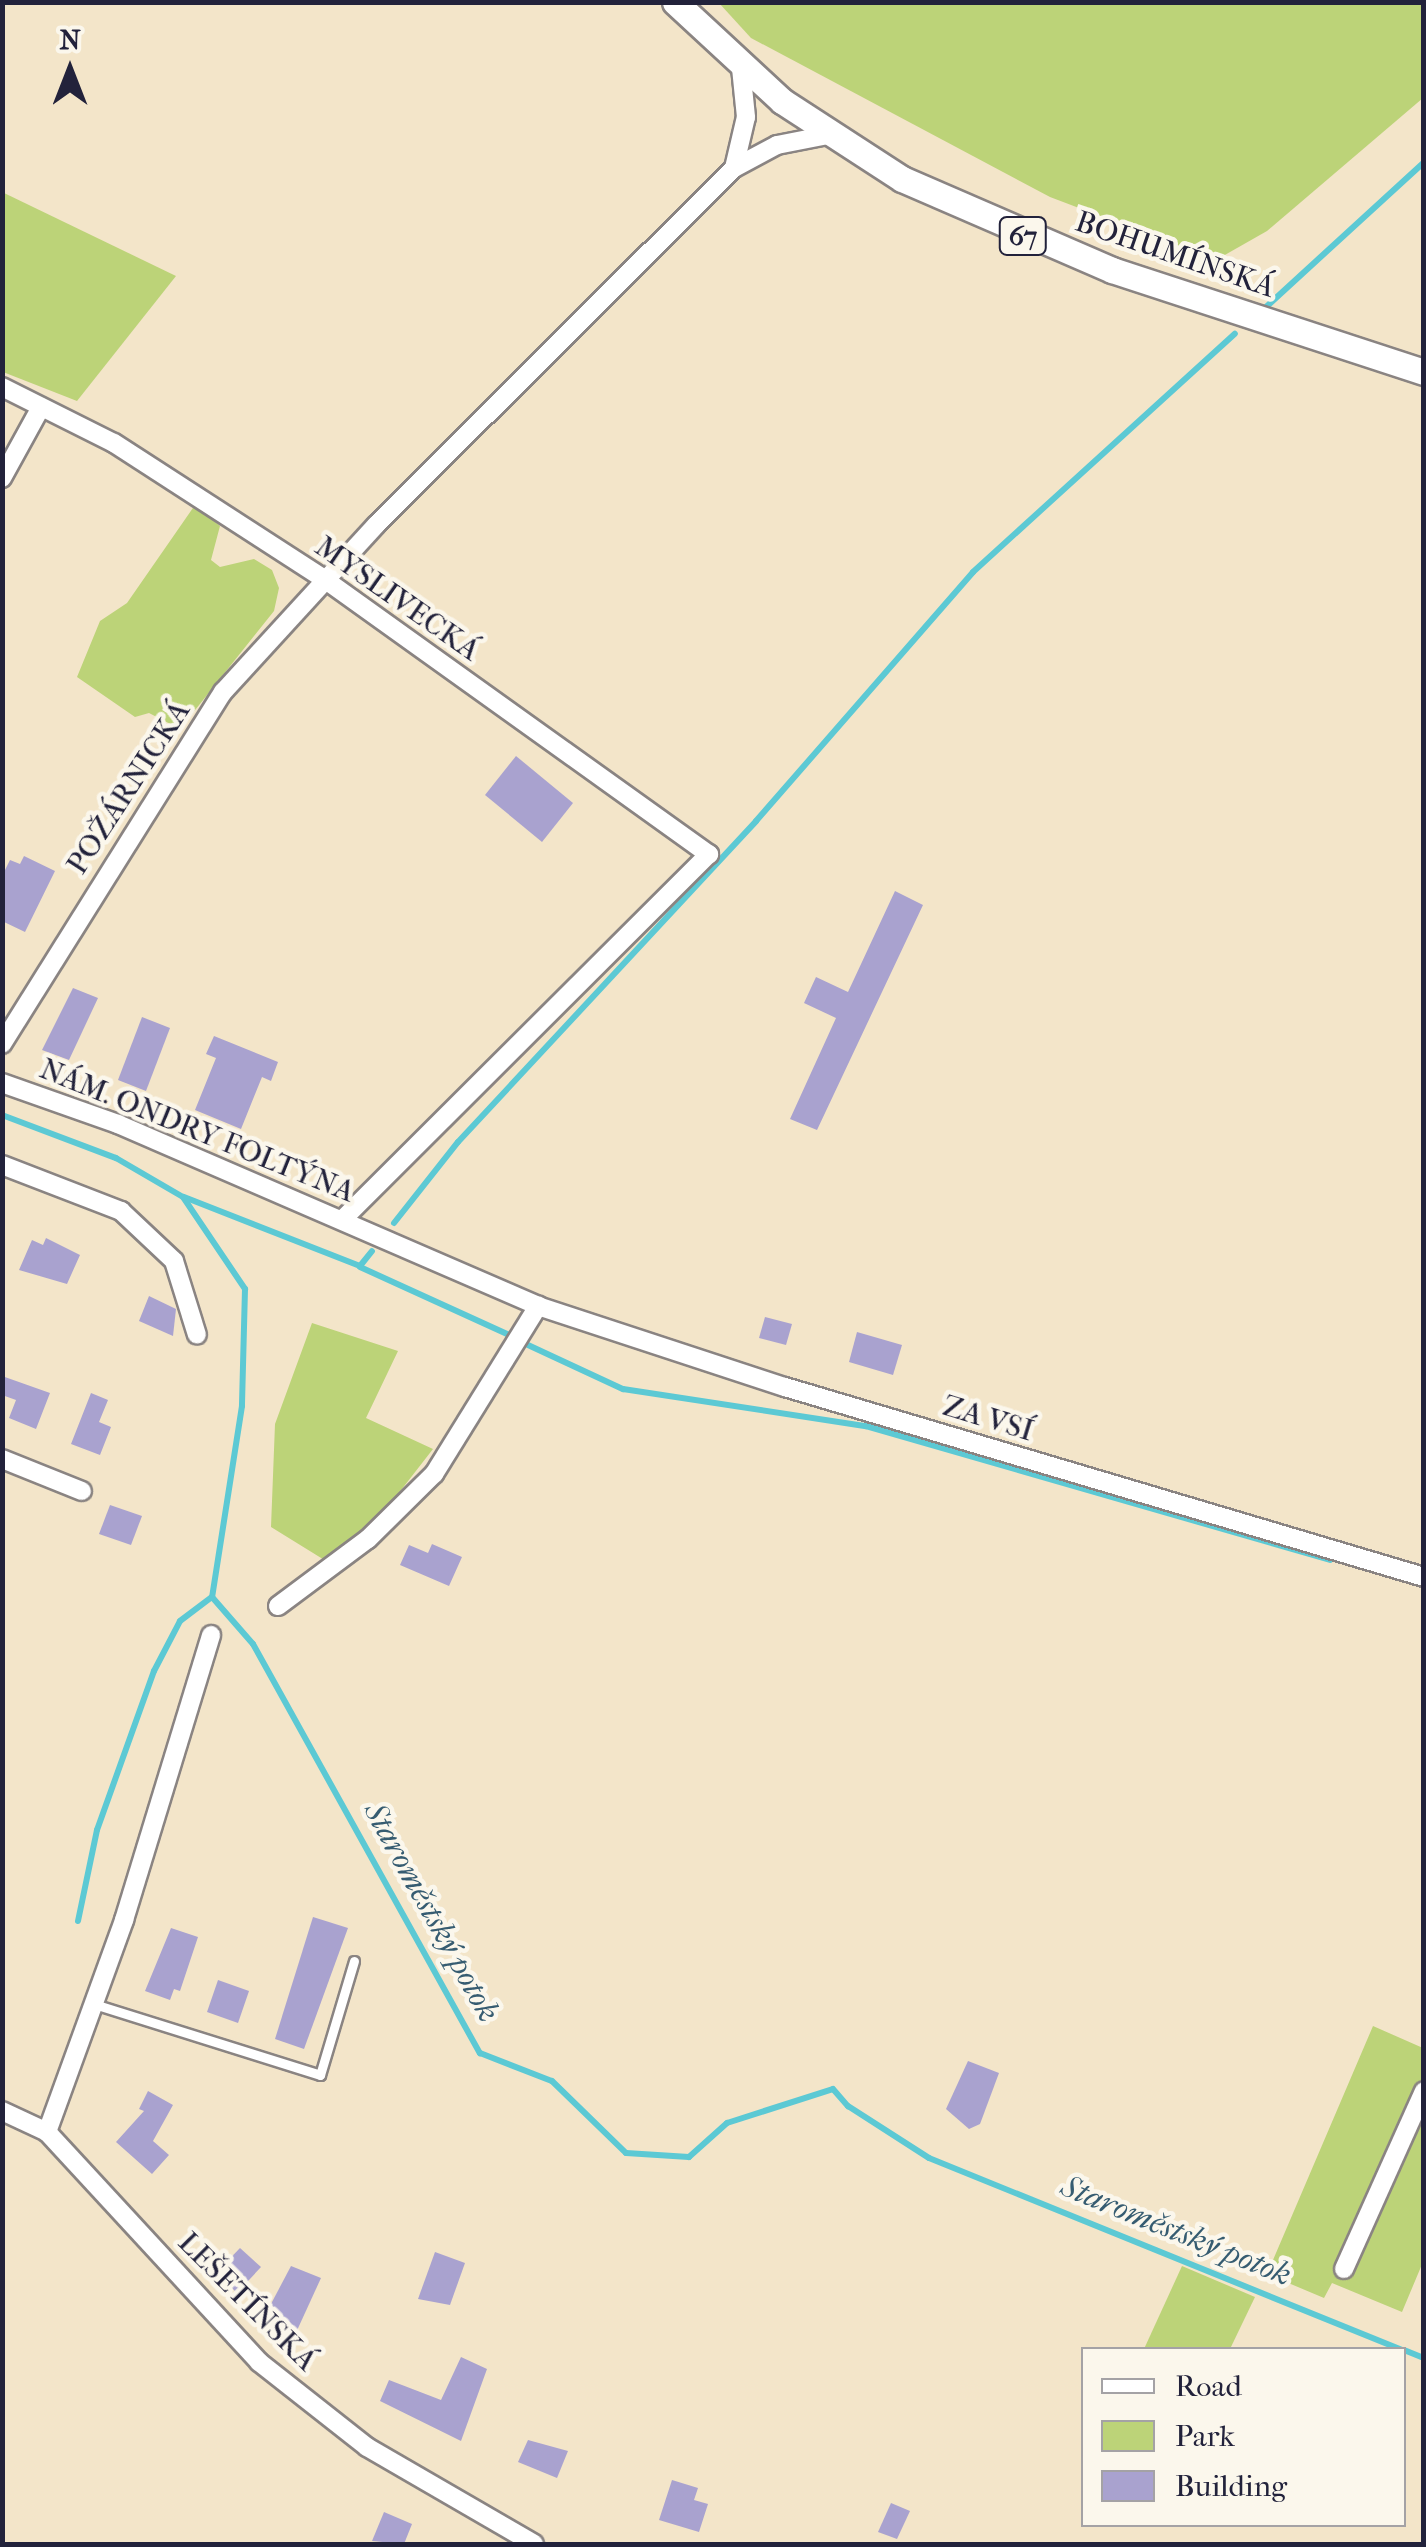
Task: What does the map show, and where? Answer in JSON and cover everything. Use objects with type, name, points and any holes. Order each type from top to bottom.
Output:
[{"type":"main road","name":"BOHUMÍNSKÁ","points":[[675,2],[742,68],[828,135],[902,179],[1027,238],[1424,372]]},
{"type":"street","points":[[734,168],[746,117],[742,68]]},
{"type":"street","points":[[734,168],[777,146],[828,135]]},
{"type":"street","name":"POŽÁRNICKÁ","points":[[2,1044],[223,692],[326,581],[734,168]]},
{"type":"street","name":"MYSLIVECKÁ","points":[[2,388],[114,443],[326,581],[709,854],[343,1219]]},
{"type":"street","points":[[2,478],[41,407]]},
{"type":"street","name":"NÁM. ONDRY FOLTÝNA","points":[[2,1083],[370,1232]]},
{"type":"street","points":[[2,1165],[121,1211],[174,1261],[197,1335]]},
{"type":"street","name":"ZA VSÍ","points":[[370,1232],[538,1306],[785,1388],[1424,1577]]},
{"type":"street","points":[[278,1606],[368,1540],[434,1474],[538,1306]]},
{"type":"street","points":[[2,1458],[82,1490]]},
{"type":"street","points":[[47,2132],[94,2004],[210,1635]]},
{"type":"street","points":[[1344,2269],[1424,2091]]},
{"type":"street","name":"LEŠETÍNSKÁ","points":[[2,2111],[47,2132],[259,2362],[366,2448],[534,2544]]},
{"type":"lane","points":[[94,2004],[320,2076],[354,1961]]},
{"type":"green space","points":[[719,3],[1423,3],[1423,98],[1267,231],[1216,260],[1050,197],[751,38]]},
{"type":"green space","points":[[2,192],[176,276],[77,401],[3,372]]},
{"type":"green space","points":[[195,505],[220,526],[211,560],[220,567],[254,559],[272,570],[279,588],[274,611],[180,729],[149,713],[135,717],[77,677],[100,621],[127,603]]},
{"type":"green space","points":[[312,1323],[398,1351],[366,1418],[433,1449],[370,1530],[326,1561],[271,1527],[275,1424]]},
{"type":"green space","points":[[1373,2026],[1423,2048],[1423,2262],[1402,2312],[1332,2283],[1324,2298],[1267,2274]]},
{"type":"green space","points":[[1182,2266],[1255,2297],[1231,2347],[1145,2347]]},
{"type":"building","points":[[516,756],[573,803],[542,842],[485,795]]},
{"type":"building","points":[[24,856],[55,871],[25,932],[2,921],[2,876],[10,860],[20,864]]},
{"type":"building","points":[[895,891],[923,905],[817,1130],[790,1119],[836,1018],[804,1003],[816,977],[848,992]]},
{"type":"building","points":[[73,988],[98,998],[69,1060],[42,1050]]},
{"type":"building","points":[[142,1017],[170,1028],[146,1091],[118,1080]]},
{"type":"building","points":[[214,1036],[278,1062],[271,1081],[262,1077],[241,1129],[195,1110],[216,1058],[206,1054]]},
{"type":"building","points":[[46,1238],[80,1255],[67,1284],[19,1270],[32,1240],[43,1245]]},
{"type":"building","points":[[149,1296],[176,1309],[173,1336],[139,1321]]},
{"type":"building","points":[[765,1317],[792,1324],[786,1345],[759,1338]]},
{"type":"building","points":[[857,1332],[902,1345],[893,1375],[849,1362]]},
{"type":"building","points":[[2,1376],[50,1393],[36,1429],[9,1418],[16,1400],[2,1395]]},
{"type":"building","points":[[91,1393],[108,1400],[99,1422],[111,1427],[100,1455],[71,1444]]},
{"type":"building","points":[[110,1505],[142,1516],[131,1545],[99,1534]]},
{"type":"building","points":[[432,1544],[462,1557],[449,1586],[400,1565],[409,1545],[428,1553]]},
{"type":"building","points":[[313,1917],[348,1928],[304,2049],[275,2039]]},
{"type":"building","points":[[171,1928],[198,1937],[180,1991],[174,1989],[170,2000],[145,1991]]},
{"type":"building","points":[[218,1980],[249,1991],[238,2023],[207,2012]]},
{"type":"building","points":[[968,2061],[999,2073],[980,2124],[969,2129],[946,2109]]},
{"type":"building","points":[[148,2091],[173,2105],[153,2141],[169,2155],[152,2174],[116,2142],[144,2111],[139,2109]]},
{"type":"building","points":[[240,2248],[261,2267],[237,2293],[216,2273]]},
{"type":"building","points":[[435,2252],[465,2263],[450,2305],[418,2299]]},
{"type":"building","points":[[291,2266],[321,2278],[294,2337],[262,2321]]},
{"type":"building","points":[[461,2357],[487,2369],[461,2441],[380,2401],[389,2380],[441,2400]]},
{"type":"building","points":[[528,2440],[568,2451],[557,2478],[518,2462]]},
{"type":"building","points":[[672,2480],[698,2488],[694,2500],[708,2504],[699,2532],[659,2520]]},
{"type":"building","points":[[891,2503],[910,2511],[897,2539],[878,2532]]},
{"type":"building","points":[[384,2512],[412,2524],[404,2544],[372,2541]]},
{"type":"waterway","points":[[1266,307],[1424,162]]},
{"type":"waterway","points":[[394,1223],[458,1142],[756,821],[973,572],[1235,334]]},
{"type":"waterway","name":"Staroměstský potok","points":[[2,1115],[116,1158],[183,1197],[245,1289],[242,1406],[212,1597],[253,1644],[480,2053],[552,2081],[626,2153],[689,2157],[727,2123],[833,2089],[848,2106],[929,2158],[1395,2347]]},
{"type":"waterway","points":[[184,1197],[360,1266],[372,1251]]},
{"type":"waterway","points":[[360,1267],[509,1335]]},
{"type":"waterway","points":[[528,1345],[623,1389],[866,1426],[1330,1560]]},
{"type":"waterway","points":[[78,1921],[97,1830],[154,1671],[180,1621],[212,1597]]},
{"type":"waterway","name":"Staroměstský potok","points":[[1406,2351],[1424,2358]]}]
